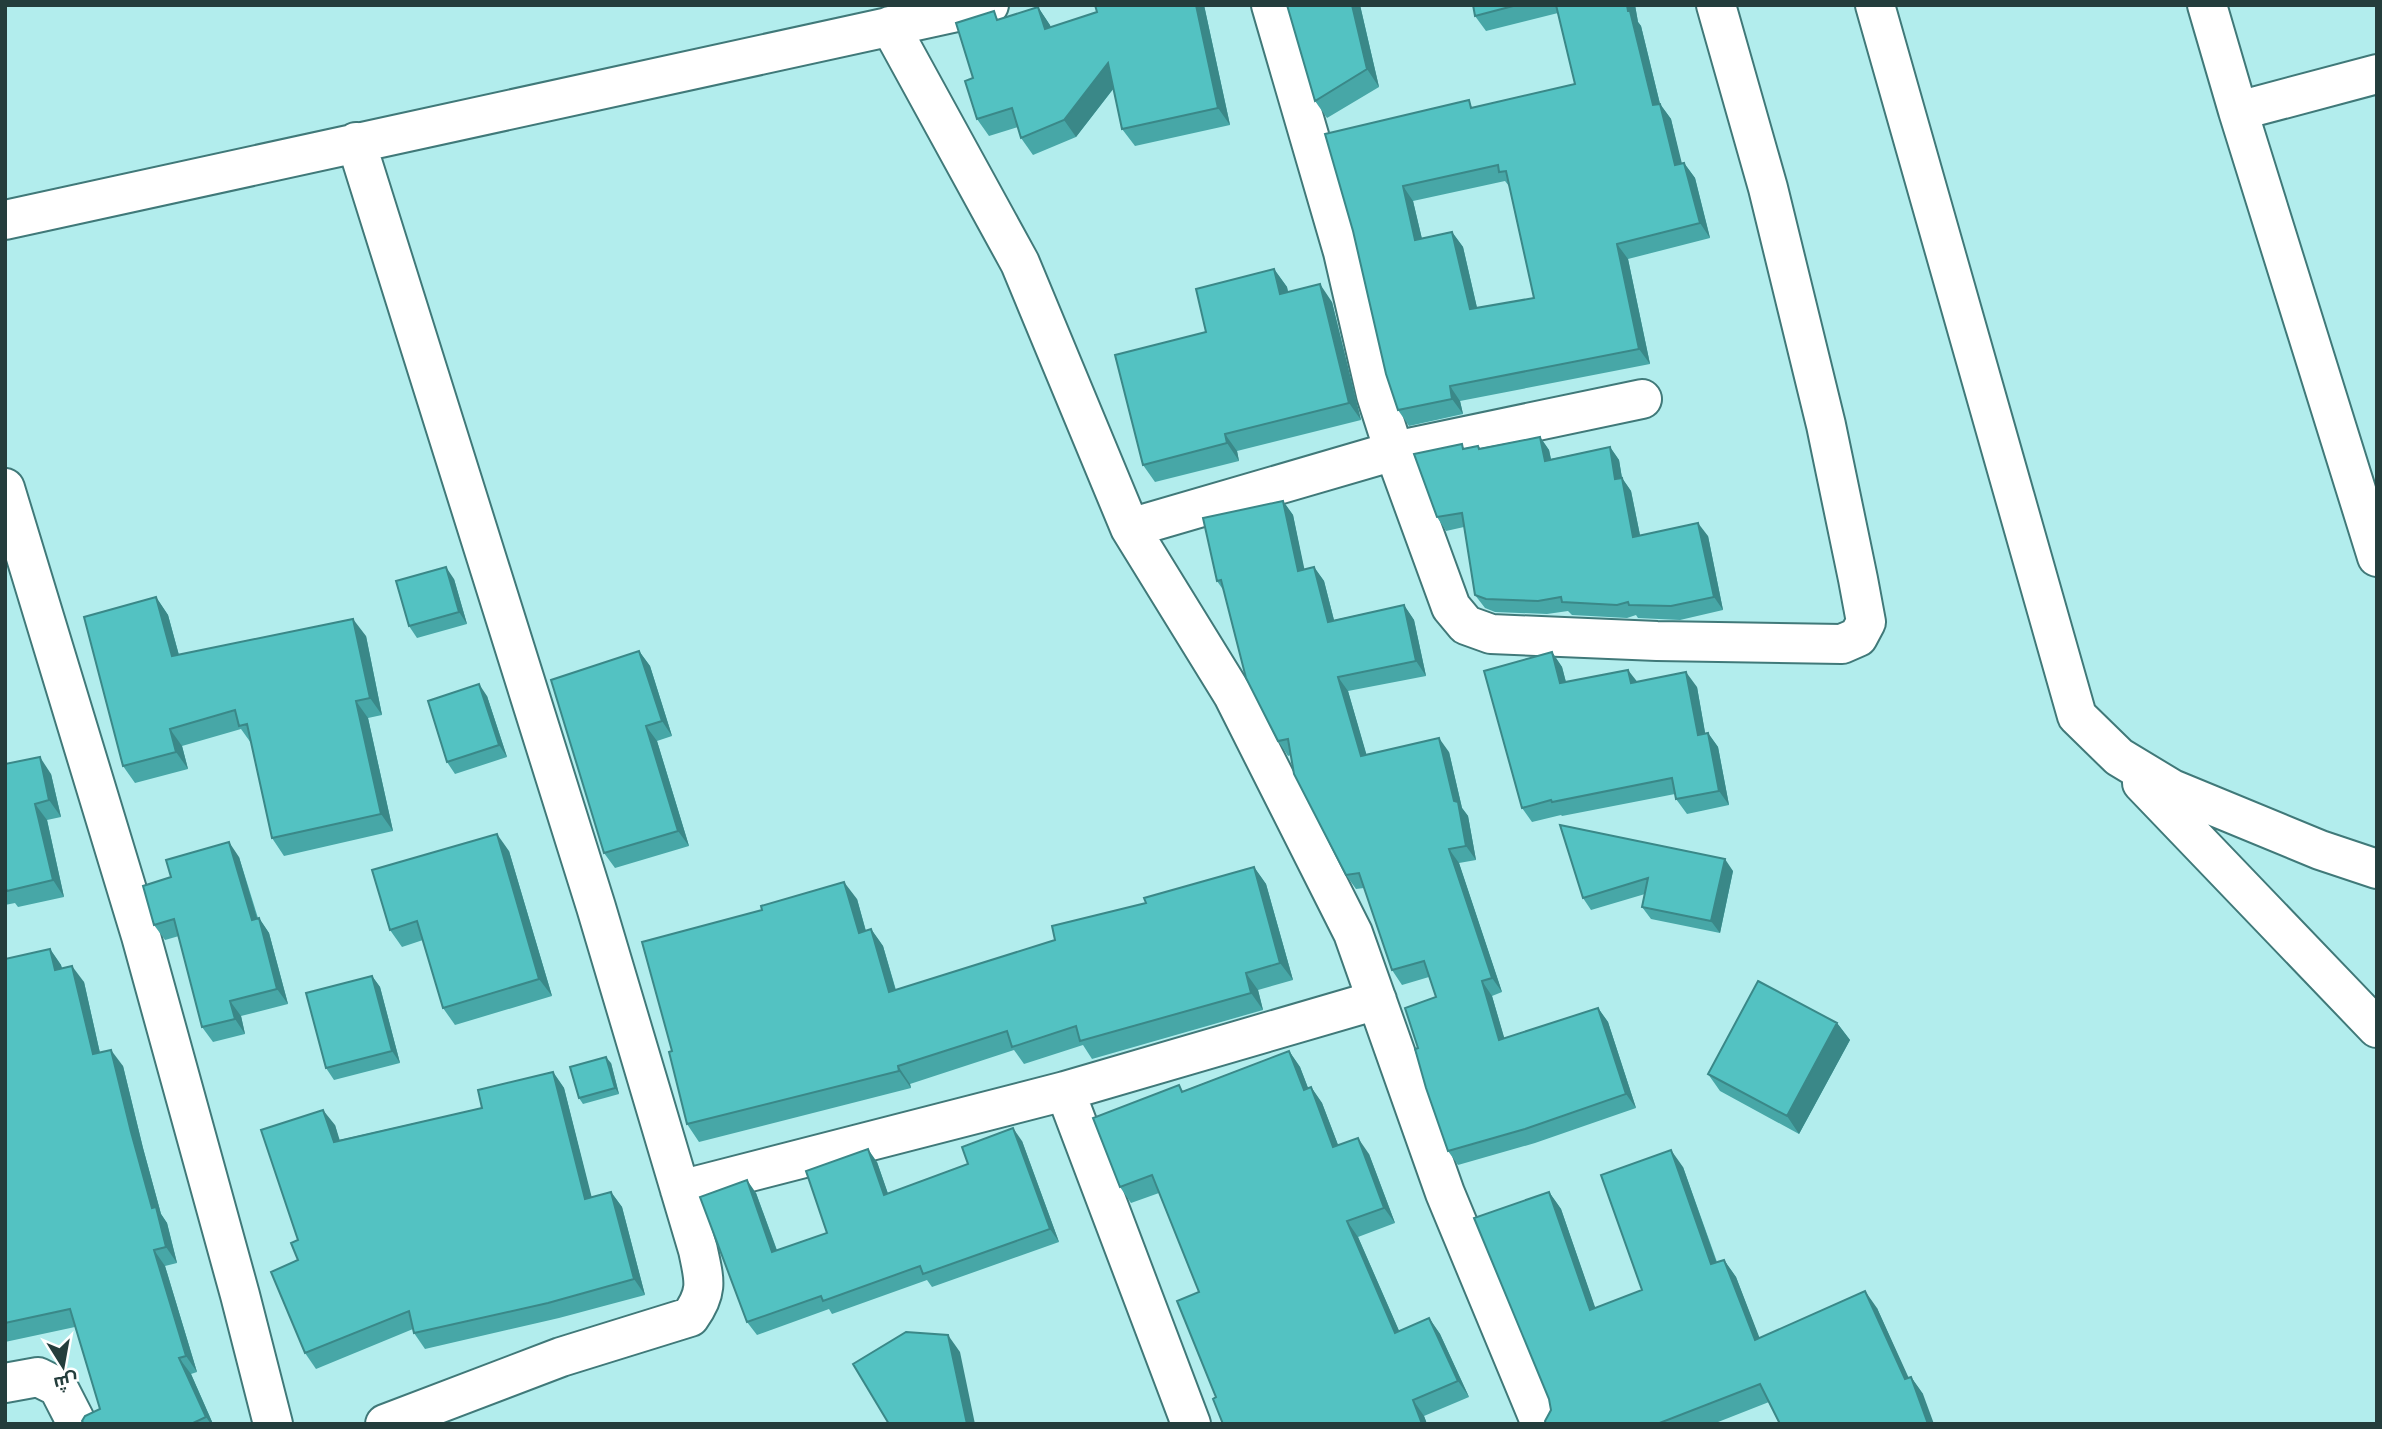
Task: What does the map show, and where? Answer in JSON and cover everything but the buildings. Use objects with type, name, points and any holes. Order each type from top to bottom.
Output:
[{"type":"street","points":[[1271,5],[1343,252],[1376,395],[1451,607],[1466,625],[1491,634],[1657,641],[1842,644],[1858,637],[1866,622],[1826,425],[1768,188],[1716,5]]},
{"type":"street","points":[[1875,5],[2077,716],[2377,1028]]},
{"type":"street","points":[[2207,5],[2377,557]]},
{"type":"street","points":[[5,220],[356,142],[644,82],[975,7]]},
{"type":"street","points":[[890,26],[1020,263],[1130,528],[1233,695],[1353,933],[1445,1193],[1541,1424]]},
{"type":"street","points":[[2238,111],[2377,74]]},
{"type":"street","points":[[356,142],[596,907],[698,1250],[704,1279],[701,1301],[690,1317],[561,1357],[385,1424]]},
{"type":"street","points":[[1130,528],[1394,451],[1642,399]]},
{"type":"street","points":[[5,488],[141,936],[273,1424]]},
{"type":"street","points":[[2077,716],[2119,757],[2172,789],[2320,850],[2377,869]]},
{"type":"street","points":[[680,1190],[1065,1091],[1377,1000]]},
{"type":"street","points":[[1065,1091],[1191,1424]]},
{"type":"street","points":[[5,1383],[38,1377],[58,1387],[77,1424]]}]
